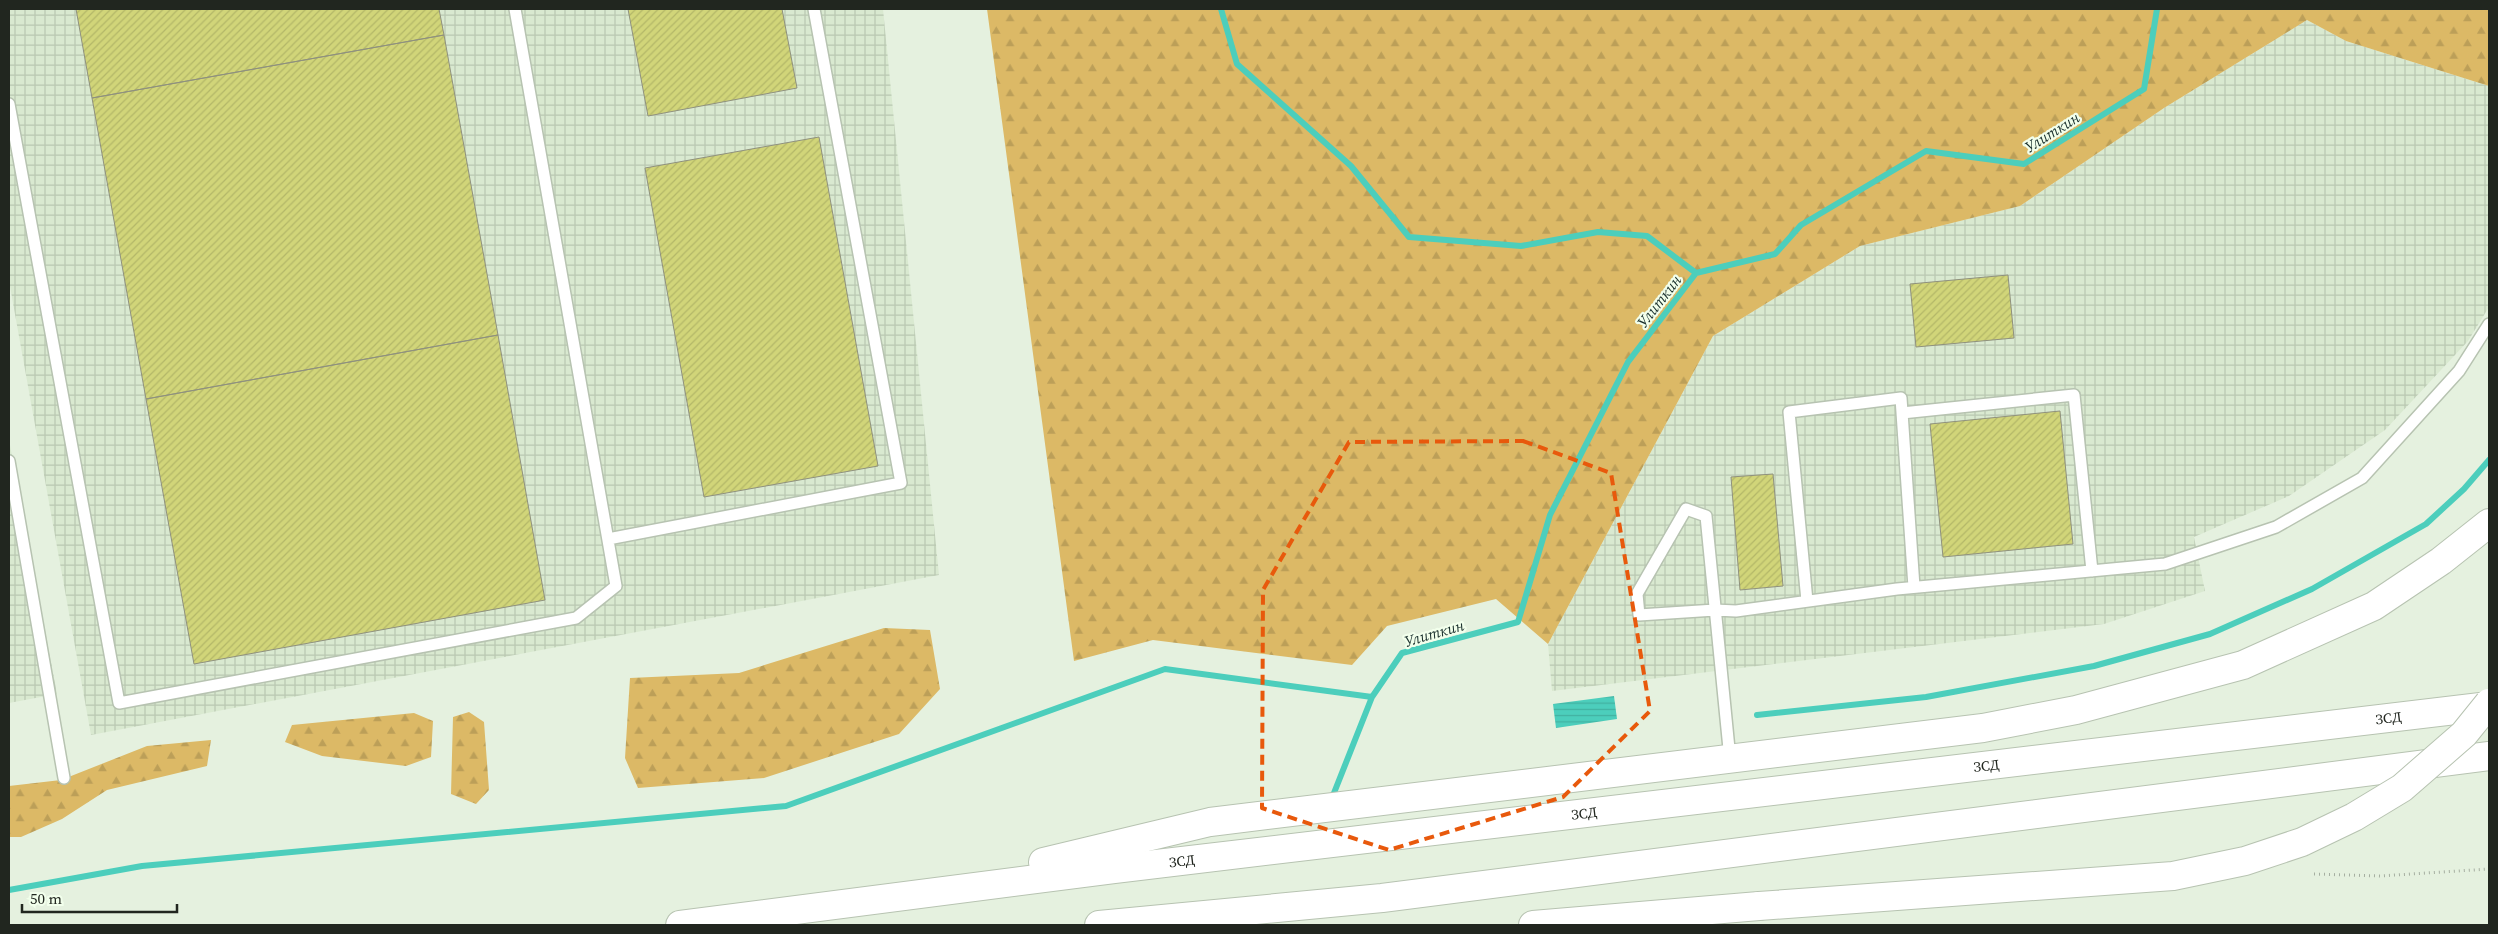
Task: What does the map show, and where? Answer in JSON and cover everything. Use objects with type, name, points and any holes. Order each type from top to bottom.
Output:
[{"type":"highway","points":[[908,895],[1210,822],[1983,728],[2076,710],[2243,664],[2374,606],[2441,561],[2489,524]]},
{"type":"highway","points":[[1533,925],[1758,906],[2173,876],[2245,862],[2302,842],[2354,817],[2402,788],[2464,734],[2489,704]]},
{"type":"highway","name":"ЗСД","points":[[680,925],[908,895],[2489,704]]},
{"type":"highway","points":[[1099,925],[1392,896],[2489,756]]},
{"type":"lane","points":[[9,104],[119,703],[576,618],[616,586],[515,9]]},
{"type":"lane","points":[[608,539],[901,483],[814,9]]},
{"type":"lane","points":[[1730,759],[1715,610],[1706,516],[1686,509],[1637,594],[1639,615],[1715,610],[1736,612],[1914,587],[2165,564],[2276,527],[2362,478],[2460,370],[2489,324]]},
{"type":"lane","points":[[1902,414],[2074,395],[2092,571]]},
{"type":"lane","points":[[1807,602],[1789,412],[1901,398],[1914,587]]},
{"type":"lane","points":[[9,461],[64,778]]},
{"type":"path","points":[[2314,874],[2380,876],[2489,869]]},
{"type":"highlighted area","points":[[1523,441],[1611,473],[1650,711],[1563,797],[1389,850],[1262,808],[1263,590],[1349,442]]},
{"type":"shaded area","points":[[9,9],[883,9],[939,575],[91,735],[9,281]]},
{"type":"shaded area","points":[[2307,20],[2346,41],[2489,86],[2489,307],[2468,341],[2385,430],[2289,496],[2194,537],[2205,591],[2104,624],[1552,691],[1548,644],[1713,336],[1860,246],[2020,206],[2164,108]]},
{"type":"shaded area","points":[[9,440],[57,694],[9,703]]},
{"type":"green space","points":[[987,9],[2489,9],[2489,86],[2346,41],[2307,20],[2164,108],[2020,206],[1860,246],[1713,336],[1548,644],[1496,599],[1387,626],[1352,665],[1153,640],[1074,661]]},
{"type":"green space","points":[[884,628],[930,630],[940,689],[899,734],[764,778],[638,788],[625,758],[630,678],[739,673]]},
{"type":"green space","points":[[469,712],[484,722],[489,790],[476,804],[451,794],[453,717]]},
{"type":"green space","points":[[414,713],[433,721],[431,757],[406,766],[322,756],[285,742],[292,725]]},
{"type":"green space","points":[[211,740],[207,766],[107,790],[62,819],[21,837],[9,837],[9,786],[61,780],[147,746]]},
{"type":"water","points":[[1614,696],[1617,719],[1556,728],[1553,704]]},
{"type":"building","points":[[76,9],[439,9],[444,35],[92,98]]},
{"type":"building","points":[[628,9],[782,9],[797,88],[648,116]]},
{"type":"building","points":[[444,35],[498,335],[146,399],[92,98]]},
{"type":"building","points":[[819,137],[878,466],[704,497],[645,168]]},
{"type":"building","points":[[2008,275],[2014,338],[1916,347],[1910,284]]},
{"type":"building","points":[[498,335],[545,600],[194,664],[146,399]]},
{"type":"building","points":[[2060,411],[2073,544],[1943,557],[1930,424]]},
{"type":"building","points":[[1773,474],[1783,586],[1740,590],[1731,477]]},
{"type":"waterway","points":[[1221,9],[1237,64],[1351,166],[1409,237],[1521,246],[1598,232],[1647,236],[1696,273]]},
{"type":"waterway","name":"Улиткин","points":[[1332,798],[1372,697],[1402,653],[1518,622],[1550,515],[1628,362],[1696,273],[1775,254],[1801,225],[1926,151],[2024,164],[2144,89],[2157,9]]},
{"type":"waterway","points":[[1757,715],[1926,697],[2094,666],[2210,634],[2312,589],[2426,524],[2464,489],[2489,460]]},
{"type":"waterway","points":[[9,890],[142,866],[786,806],[1165,669],[1372,697]]}]
